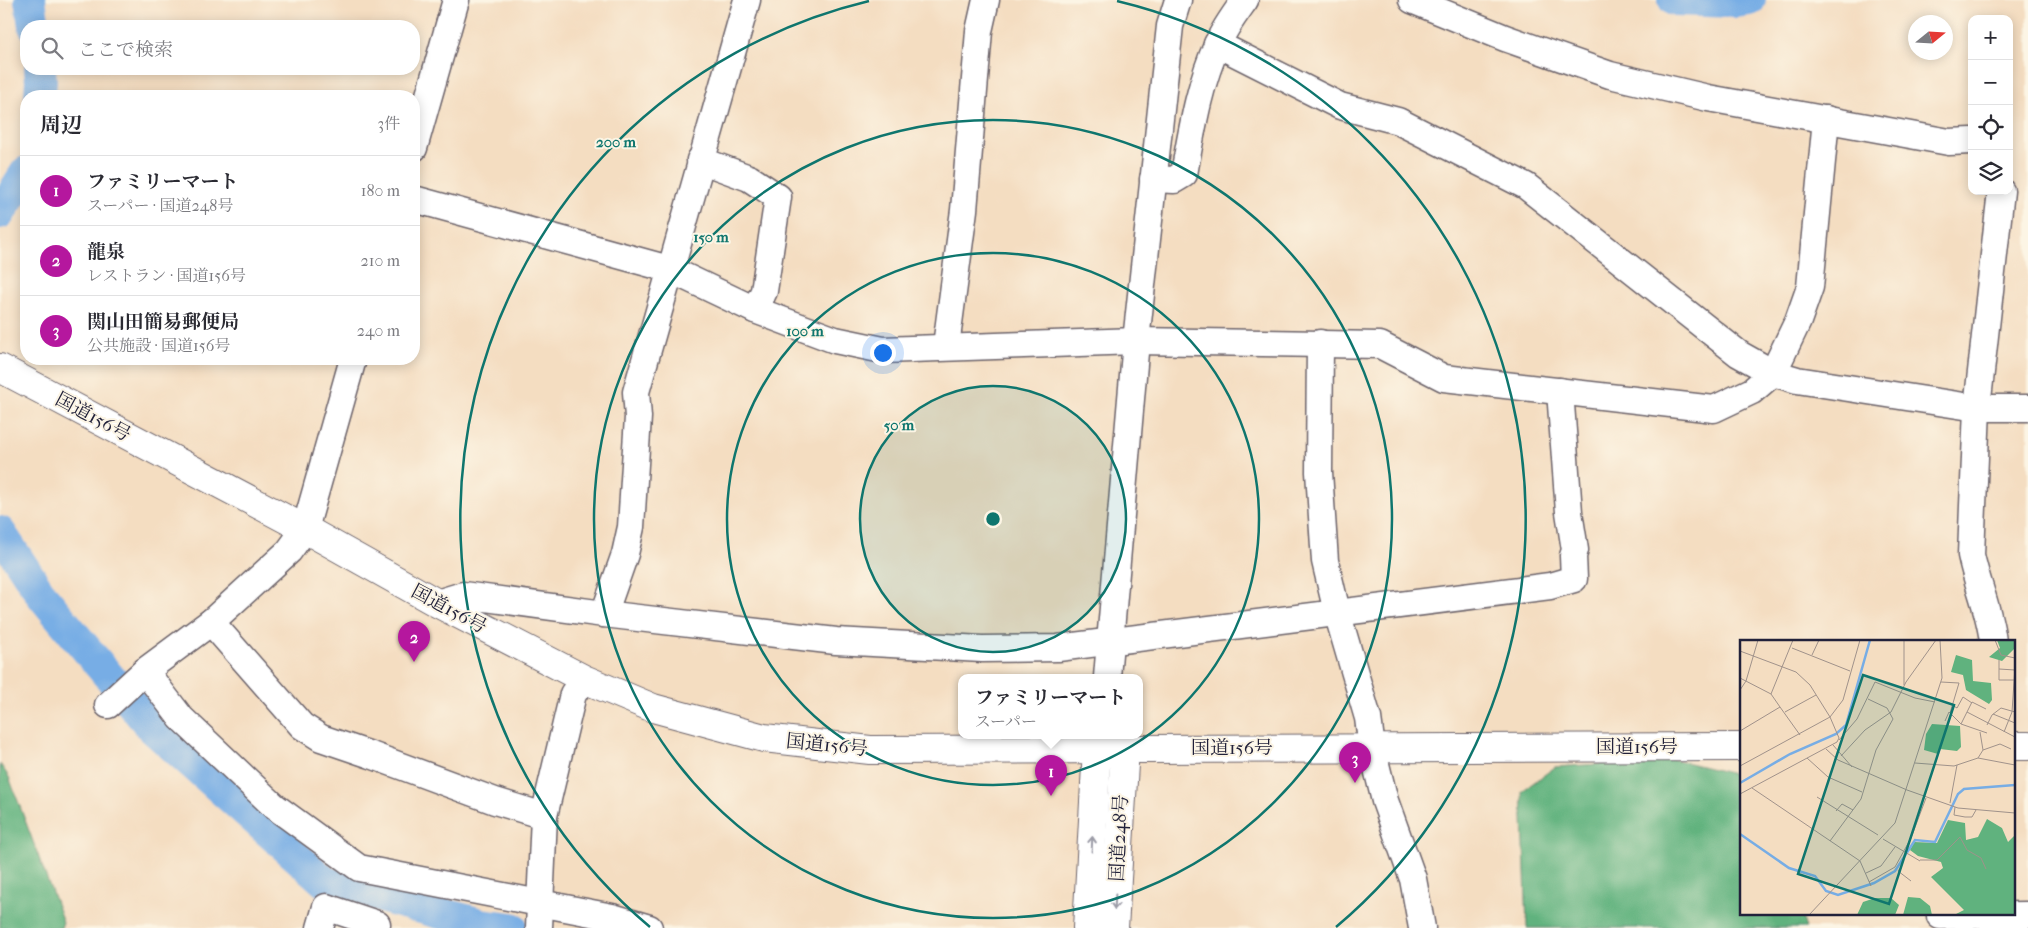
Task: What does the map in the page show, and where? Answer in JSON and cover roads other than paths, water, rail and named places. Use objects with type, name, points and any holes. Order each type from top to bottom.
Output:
[{"type":"highway","name":"国道156号","points":[[0,368],[305,529],[437,603],[584,679],[653,708],[764,738],[870,750],[1124,741],[1372,748],[1740,747]]},
{"type":"highway","name":"国道248号","points":[[1114,928],[1124,741]]},
{"type":"highway","name":"国道248号","points":[[1087,928],[1098,742]]},
{"type":"street","points":[[420,127],[456,0]]},
{"type":"street","points":[[604,614],[625,554],[631,528],[638,417],[636,392],[746,0]]},
{"type":"street","points":[[946,346],[964,210],[979,31],[986,0]]},
{"type":"street","points":[[1106,674],[1111,642],[1136,341],[1153,179],[1170,26],[1178,0]]},
{"type":"street","points":[[1153,179],[1174,180],[1184,174],[1202,86],[1217,44],[1245,0]]},
{"type":"street","points":[[1412,0],[1505,38],[1610,75],[1708,98],[1948,142],[1968,141]]},
{"type":"street","points":[[1217,44],[1340,106],[1398,121],[1526,186],[1739,354],[1774,373],[1797,380],[1977,408],[2028,408]]},
{"type":"street","points":[[420,201],[670,269],[755,310],[835,340],[883,350],[946,346],[1136,341],[1380,345],[1444,378],[1714,409],[1752,391],[1774,373],[1798,321],[1810,287],[1826,119]]},
{"type":"street","points":[[700,160],[749,178],[778,197],[764,291],[755,310]]},
{"type":"street","points":[[1992,640],[1991,626],[1976,579],[1971,555],[1977,408],[2002,195]]},
{"type":"street","points":[[1320,343],[1318,472],[1325,561],[1337,612],[1368,718],[1372,748],[1386,801],[1413,879],[1422,928]]},
{"type":"street","points":[[108,705],[141,674],[211,622],[289,551],[305,529],[351,365]]},
{"type":"street","points":[[437,603],[463,594],[604,614],[836,641],[982,649],[1058,648],[1550,586],[1574,578],[1573,556],[1575,550],[1569,512],[1560,391]]},
{"type":"street","points":[[211,622],[302,726],[320,738],[495,801],[544,816]]},
{"type":"street","points":[[1111,642],[1116,674]]},
{"type":"street","points":[[141,674],[182,718],[274,806],[359,868],[539,914],[612,917],[649,928]]},
{"type":"street","points":[[539,914],[544,816],[573,694],[584,679]]},
{"type":"street","points":[[320,928],[326,907],[377,924]]},
{"type":"street","points":[[1937,919],[2019,919]]},
{"type":"waterway","points":[[30,0],[33,20]]},
{"type":"waterway","points":[[1674,0],[1736,2],[1750,0]]},
{"type":"waterway","points":[[40,75],[40,90]]},
{"type":"waterway","points":[[0,213],[20,181]]},
{"type":"waterway","points":[[0,532],[43,597],[151,727],[325,882],[481,924],[512,928]]},
{"type":"place","name":"龍泉","points":[[414,662]]},
{"type":"place","name":"関山田簡易郵便局","points":[[1355,783]]},
{"type":"place","name":"ファミリーマート","points":[[1051,796]]}]
